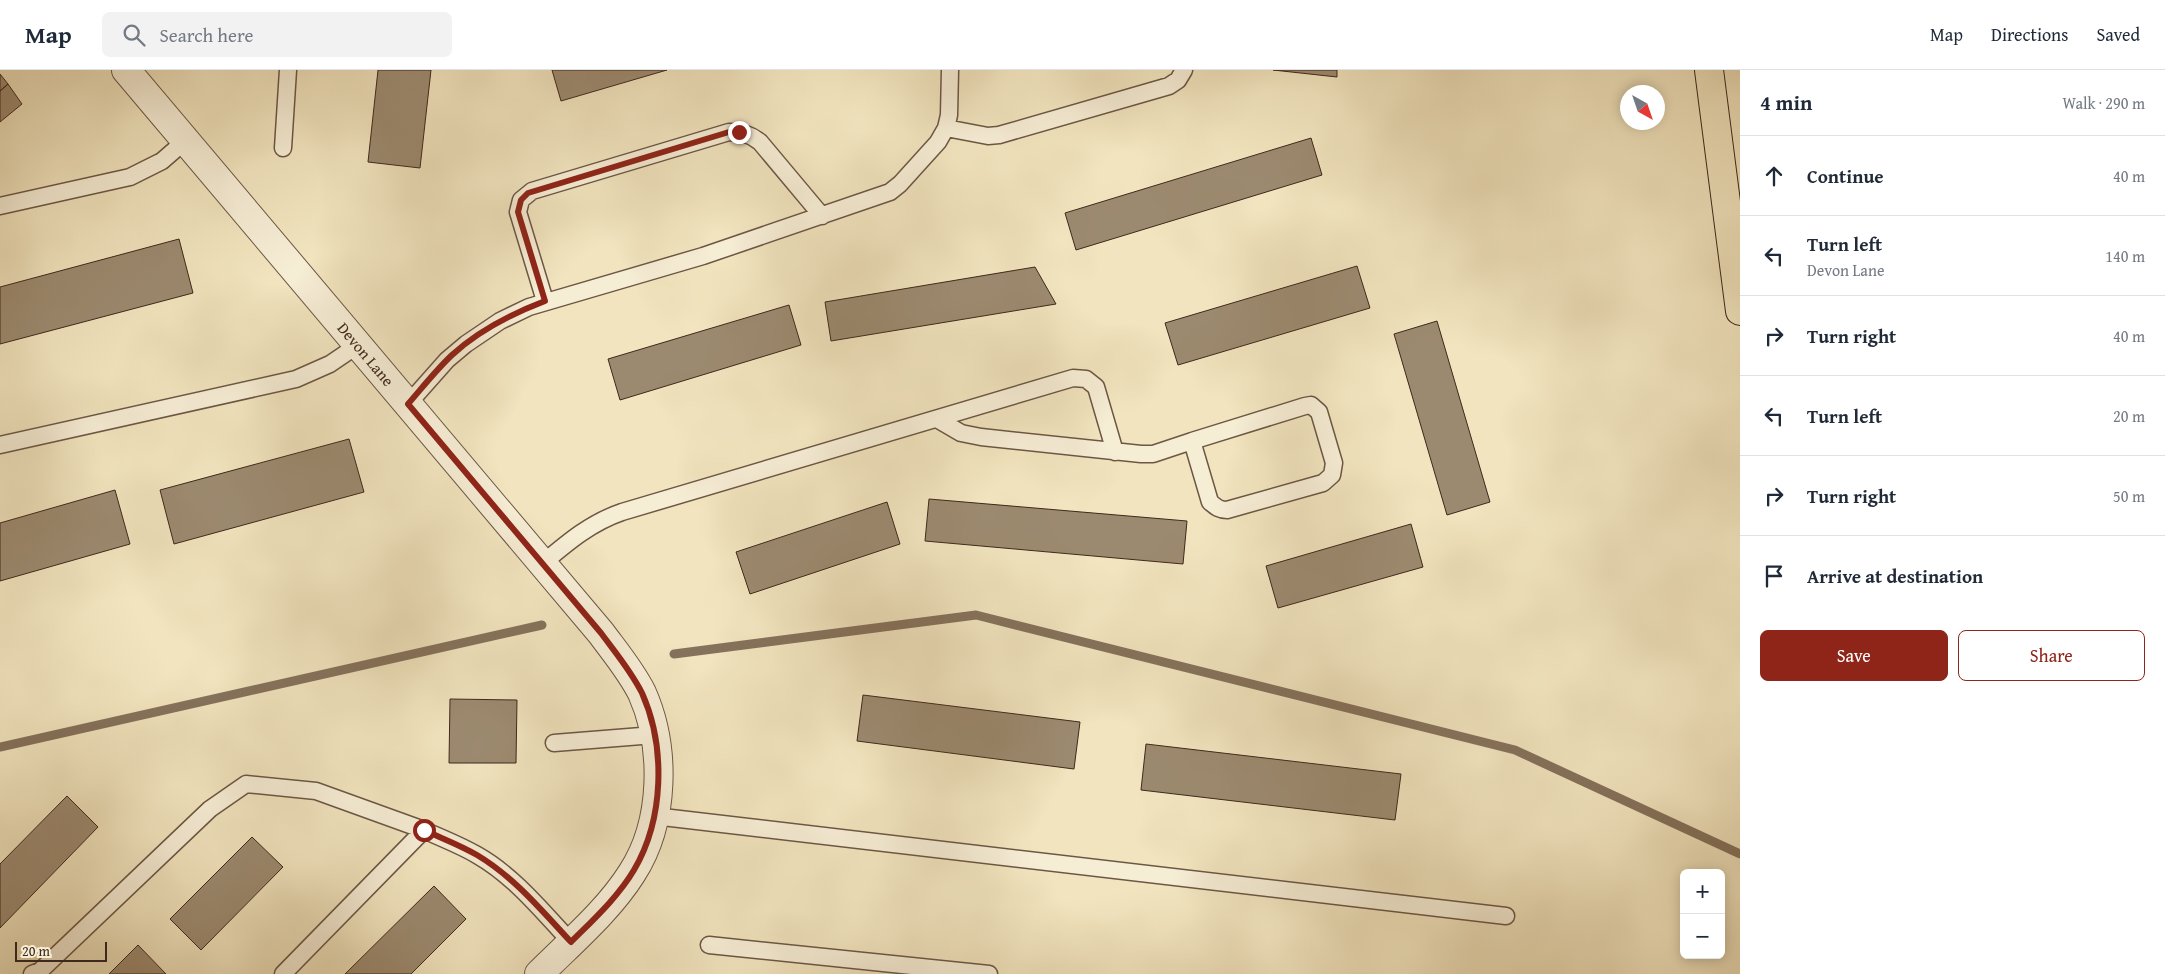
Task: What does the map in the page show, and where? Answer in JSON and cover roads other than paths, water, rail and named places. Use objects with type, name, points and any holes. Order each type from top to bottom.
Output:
[{"type":"highway","points":[[1709,70],[1740,310]]},
{"type":"street","name":"Devon Lane","points":[[126,70],[601,633],[629,670],[644,700],[654,735],[657,754],[658,787],[654,816],[644,848],[633,871],[610,901],[539,974]]},
{"type":"lane","points":[[283,148],[288,70]]},
{"type":"lane","points":[[408,404],[447,360],[466,344],[500,321],[545,301],[704,256],[883,195],[897,187],[938,142],[946,128],[949,115],[950,70]]},
{"type":"lane","points":[[946,128],[993,136],[1018,131],[1169,86],[1178,80],[1184,70]]},
{"type":"lane","points":[[545,301],[518,212],[521,200],[532,191],[729,132],[739,132],[749,134],[760,142],[822,216]]},
{"type":"lane","points":[[0,206],[130,177],[162,161],[185,141]]},
{"type":"lane","points":[[0,445],[296,379],[330,364],[358,345]]},
{"type":"lane","points":[[542,564],[576,536],[615,514],[1078,377],[1086,379],[1096,387],[1115,452]]},
{"type":"lane","points":[[937,419],[961,433],[1010,442],[1153,454],[1192,441],[1305,406],[1311,406],[1318,412],[1334,463],[1333,473],[1323,483],[1223,510],[1216,508],[1210,502],[1192,441]]},
{"type":"lane","points":[[554,743],[654,735]]},
{"type":"lane","points":[[32,974],[40,972],[210,809],[246,784],[316,791],[424,830],[477,855],[520,888],[571,942]]},
{"type":"lane","points":[[654,816],[1506,916]]},
{"type":"lane","points":[[283,974],[424,830]]},
{"type":"lane","points":[[709,945],[989,974]]},
{"type":"waterway","points":[[674,654],[976,615],[1515,750],[1740,854]]},
{"type":"waterway","points":[[0,747],[542,625]]}]
